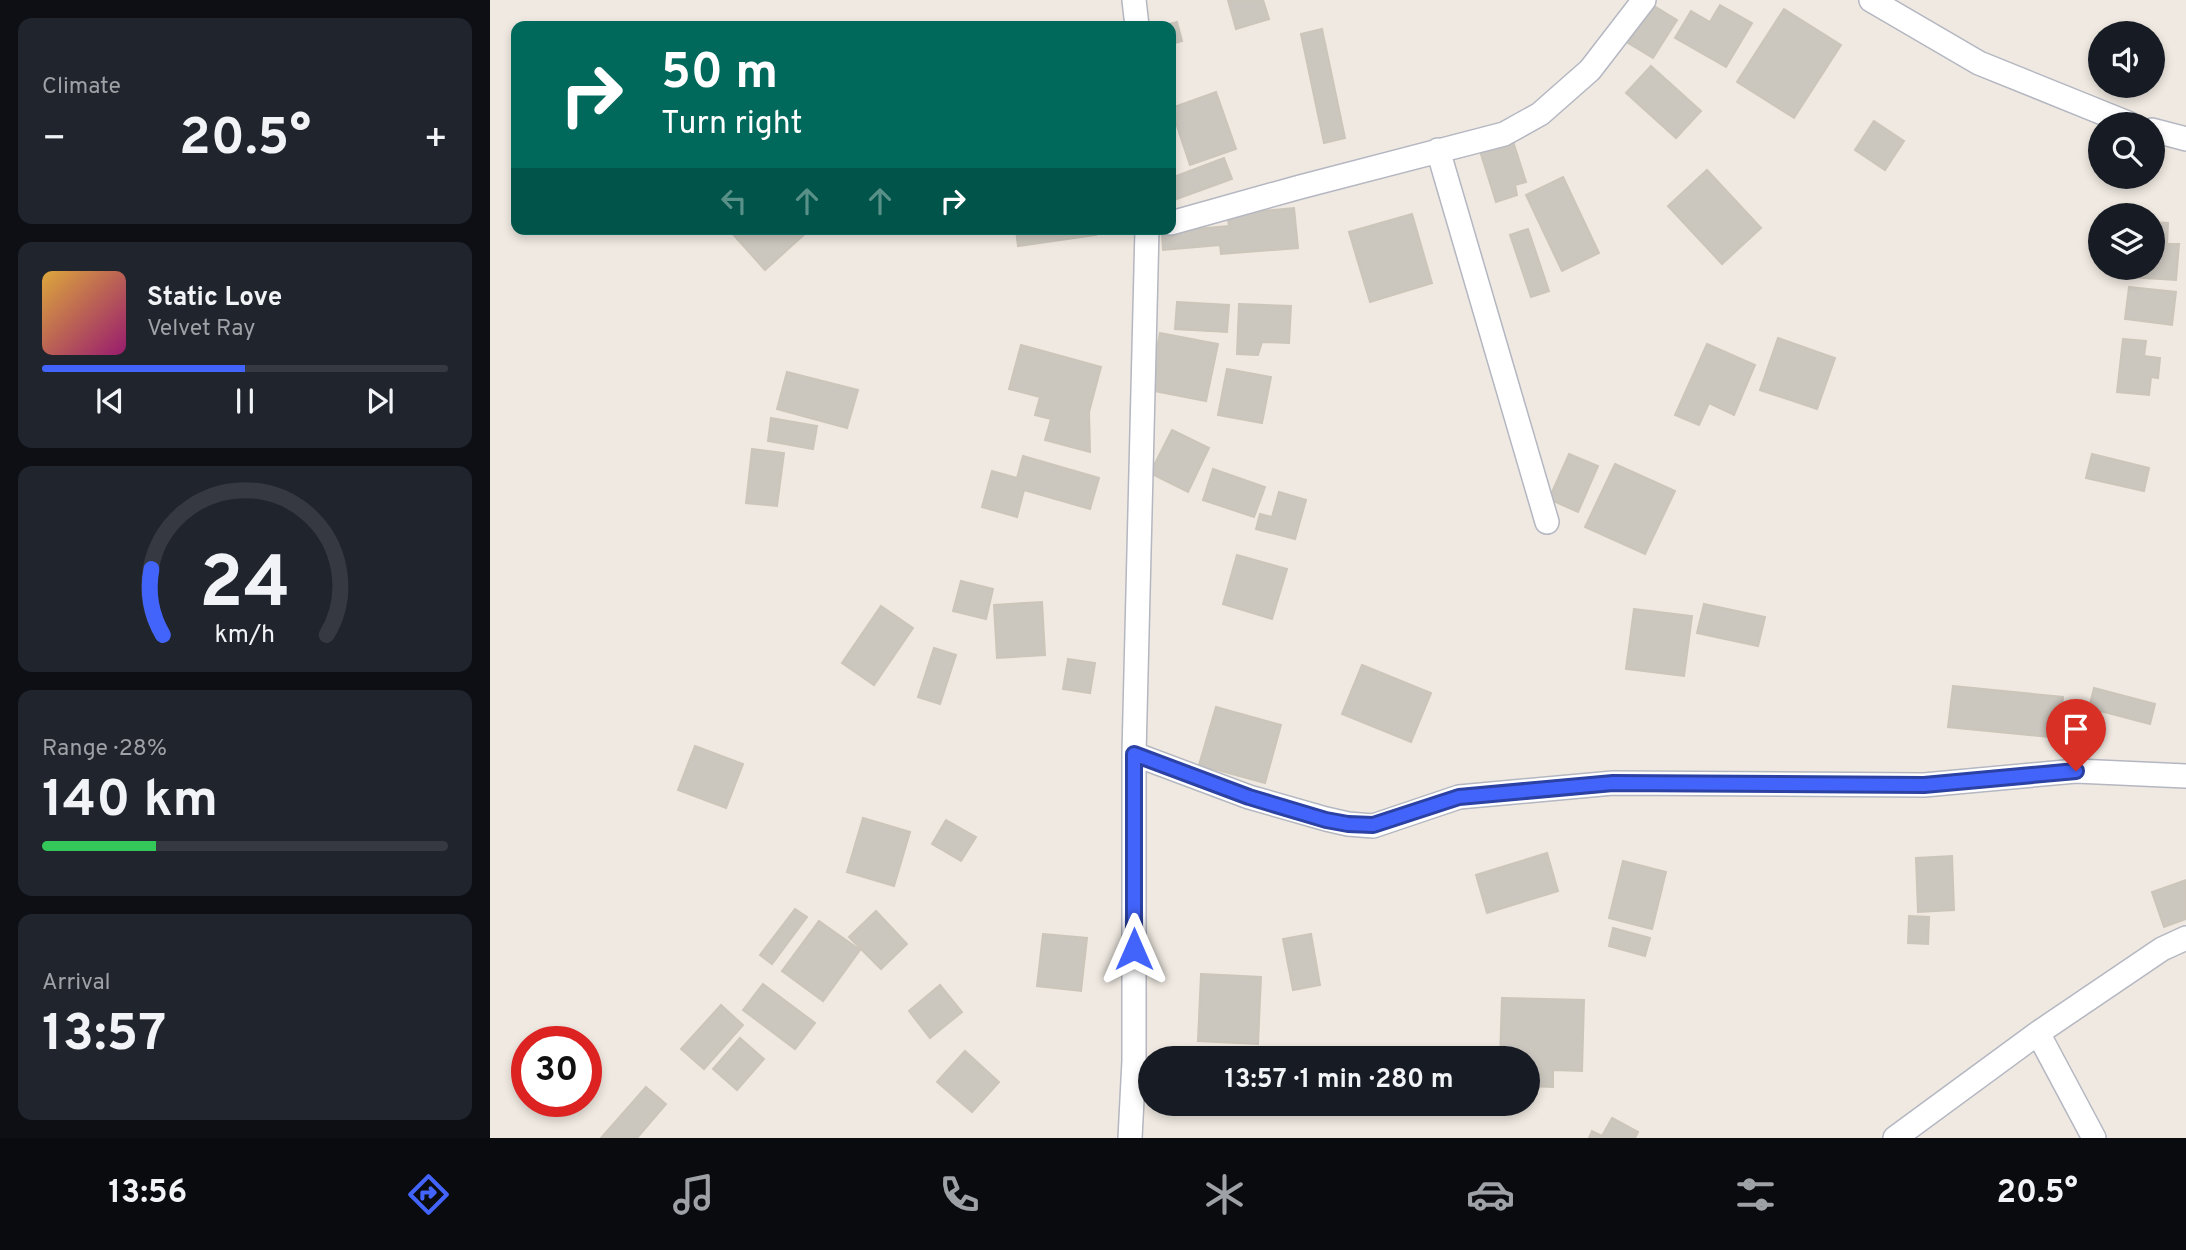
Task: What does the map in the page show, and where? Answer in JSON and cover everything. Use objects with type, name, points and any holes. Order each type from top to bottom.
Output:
[{"type":"street","points":[[1134,0],[1136,21]]},
{"type":"street","points":[[1176,222],[1504,134],[1540,114],[1590,70],[1644,0]]},
{"type":"street","points":[[1871,0],[1979,63],[2100,112]]},
{"type":"street","points":[[2165,133],[2186,139]]},
{"type":"street","points":[[1438,150],[1547,522]]},
{"type":"street","points":[[1130,1138],[1133,1061],[1134,754],[1148,235]]},
{"type":"street","points":[[1134,754],[1249,797],[1326,820],[1373,825],[1459,797],[1613,783],[1924,785],[2076,771],[2186,776]]},
{"type":"street","points":[[1895,1138],[2039,1033],[2162,949],[2186,938]]},
{"type":"street","points":[[2039,1033],[2094,1138]]},
{"type":"building","points":[[1228,0],[1263,0],[1269,19],[1236,29]]},
{"type":"building","points":[[1651,4],[1677,20],[1653,58],[1628,43]]},
{"type":"building","points":[[1720,5],[1752,23],[1726,67],[1675,38],[1691,11],[1710,22]]},
{"type":"building","points":[[1784,9],[1841,45],[1794,118],[1737,82]]},
{"type":"building","points":[[1176,22],[1182,41],[1176,43]]},
{"type":"building","points":[[1322,29],[1345,138],[1324,143],[1301,34]]},
{"type":"building","points":[[1651,66],[1701,111],[1676,138],[1626,93]]},
{"type":"building","points":[[1216,92],[1236,149],[1190,165],[1176,123],[1176,106]]},
{"type":"building","points":[[1874,121],[1904,141],[1885,170],[1855,150]]},
{"type":"building","points":[[1512,138],[1526,182],[1515,185],[1517,195],[1496,202],[1479,148]]},
{"type":"building","points":[[1224,158],[1232,179],[1176,199],[1176,176]]},
{"type":"building","points":[[1707,170],[1761,228],[1722,264],[1668,206]]},
{"type":"building","points":[[1563,177],[1599,253],[1562,271],[1526,195]]},
{"type":"building","points":[[1294,208],[1298,248],[1221,254],[1220,245],[1163,250],[1162,235],[1176,235],[1176,231],[1229,226],[1227,214]]},
{"type":"building","points":[[1412,214],[1432,283],[1370,302],[1349,232]]},
{"type":"building","points":[[2165,223],[2168,223],[2167,244],[2179,244],[2176,280],[2165,279]]},
{"type":"building","points":[[1528,229],[1549,291],[1531,297],[1510,235]]},
{"type":"building","points":[[734,235],[804,235],[765,270]]},
{"type":"building","points":[[1017,235],[1096,235],[1018,246]]},
{"type":"building","points":[[2129,287],[2176,292],[2172,325],[2125,319]]},
{"type":"building","points":[[1177,302],[1229,305],[1227,332],[1175,329]]},
{"type":"building","points":[[1239,304],[1291,306],[1289,343],[1262,342],[1258,355],[1237,354]]},
{"type":"building","points":[[1160,333],[1218,344],[1206,401],[1149,390]]},
{"type":"building","points":[[1778,338],[1835,358],[1817,409],[1760,390]]},
{"type":"building","points":[[2123,339],[2146,341],[2144,356],[2160,358],[2158,378],[2151,377],[2149,395],[2117,392]]},
{"type":"building","points":[[1707,344],[1755,365],[1734,415],[1709,403],[1699,425],[1675,415]]},
{"type":"building","points":[[1021,345],[1101,367],[1089,412],[1090,452],[1045,440],[1051,419],[1035,415],[1040,397],[1009,389]]},
{"type":"building","points":[[1227,369],[1271,377],[1262,423],[1218,415]]},
{"type":"building","points":[[787,372],[858,390],[847,428],[777,409]]},
{"type":"building","points":[[771,418],[817,426],[813,449],[768,441]]},
{"type":"building","points":[[1172,430],[1209,448],[1188,492],[1150,473]]},
{"type":"building","points":[[752,449],[784,453],[777,506],[746,503]]},
{"type":"building","points":[[1569,454],[1598,466],[1578,512],[1549,499]]},
{"type":"building","points":[[2092,454],[2149,468],[2144,491],[2086,478]]},
{"type":"building","points":[[1023,456],[1099,478],[1090,509],[1024,490],[1017,517],[982,507],[992,471],[1017,478]]},
{"type":"building","points":[[1615,464],[1675,491],[1645,554],[1585,527]]},
{"type":"building","points":[[1213,469],[1265,487],[1254,517],[1203,500]]},
{"type":"building","points":[[1279,492],[1306,500],[1295,539],[1256,529],[1260,514],[1272,517]]},
{"type":"building","points":[[1237,555],[1287,569],[1272,619],[1223,604]]},
{"type":"building","points":[[961,581],[993,589],[986,619],[953,611]]},
{"type":"building","points":[[1042,602],[1045,655],[997,658],[994,605]]},
{"type":"building","points":[[1704,604],[1765,617],[1758,646],[1697,633]]},
{"type":"building","points":[[881,606],[913,628],[874,685],[842,663]]},
{"type":"building","points":[[1634,609],[1692,616],[1684,676],[1626,669]]},
{"type":"building","points":[[934,648],[956,655],[940,704],[918,697]]},
{"type":"building","points":[[1068,659],[1095,663],[1090,693],[1063,689]]},
{"type":"building","points":[[1362,665],[1431,693],[1411,742],[1342,714]]},
{"type":"building","points":[[1953,686],[2063,697],[2059,738],[1948,727]]},
{"type":"building","points":[[2094,688],[2155,704],[2150,724],[2089,708]]},
{"type":"building","points":[[1216,707],[1281,725],[1265,783],[1199,765]]},
{"type":"building","points":[[695,746],[743,764],[726,808],[678,790]]},
{"type":"building","points":[[863,818],[910,832],[894,886],[847,872]]},
{"type":"building","points":[[946,820],[976,837],[961,861],[932,844]]},
{"type":"building","points":[[1547,853],[1558,891],[1487,913],[1476,875]]},
{"type":"building","points":[[1952,856],[1954,910],[1918,912],[1916,858]]},
{"type":"building","points":[[1623,861],[1666,872],[1652,929],[1609,918]]},
{"type":"building","points":[[2186,880],[2186,919],[2164,927],[2152,892]]},
{"type":"building","points":[[795,909],[807,917],[772,964],[760,955]]},
{"type":"building","points":[[876,911],[907,944],[881,969],[849,937]]},
{"type":"building","points":[[1909,916],[1929,917],[1928,944],[1908,943]]},
{"type":"building","points":[[819,921],[860,950],[823,1001],[782,971]]},
{"type":"building","points":[[1613,928],[1650,938],[1645,956],[1609,946]]},
{"type":"building","points":[[1043,934],[1087,938],[1081,991],[1037,986]]},
{"type":"building","points":[[1311,934],[1320,985],[1293,990],[1283,939]]},
{"type":"building","points":[[1201,974],[1261,977],[1258,1044],[1198,1041]]},
{"type":"building","points":[[763,984],[815,1023],[795,1049],[743,1010]]},
{"type":"building","points":[[940,985],[962,1012],[930,1038],[909,1011]]},
{"type":"building","points":[[1502,998],[1584,1000],[1582,1071],[1553,1070],[1553,1087],[1540,1086],[1540,1046],[1500,1046]]},
{"type":"building","points":[[721,1005],[743,1025],[704,1069],[681,1049]]},
{"type":"building","points":[[740,1038],[764,1059],[737,1090],[713,1069]]},
{"type":"building","points":[[965,1051],[999,1082],[972,1112],[937,1082]]},
{"type":"building","points":[[646,1087],[666,1104],[637,1138],[601,1138]]},
{"type":"building","points":[[1612,1118],[1638,1132],[1635,1138],[1589,1138],[1592,1131],[1602,1136]]},
{"type":"route","points":[[1134,949],[1134,754],[1249,797],[1326,820],[1373,825],[1459,797],[1613,783],[1924,785],[2076,771]]}]
